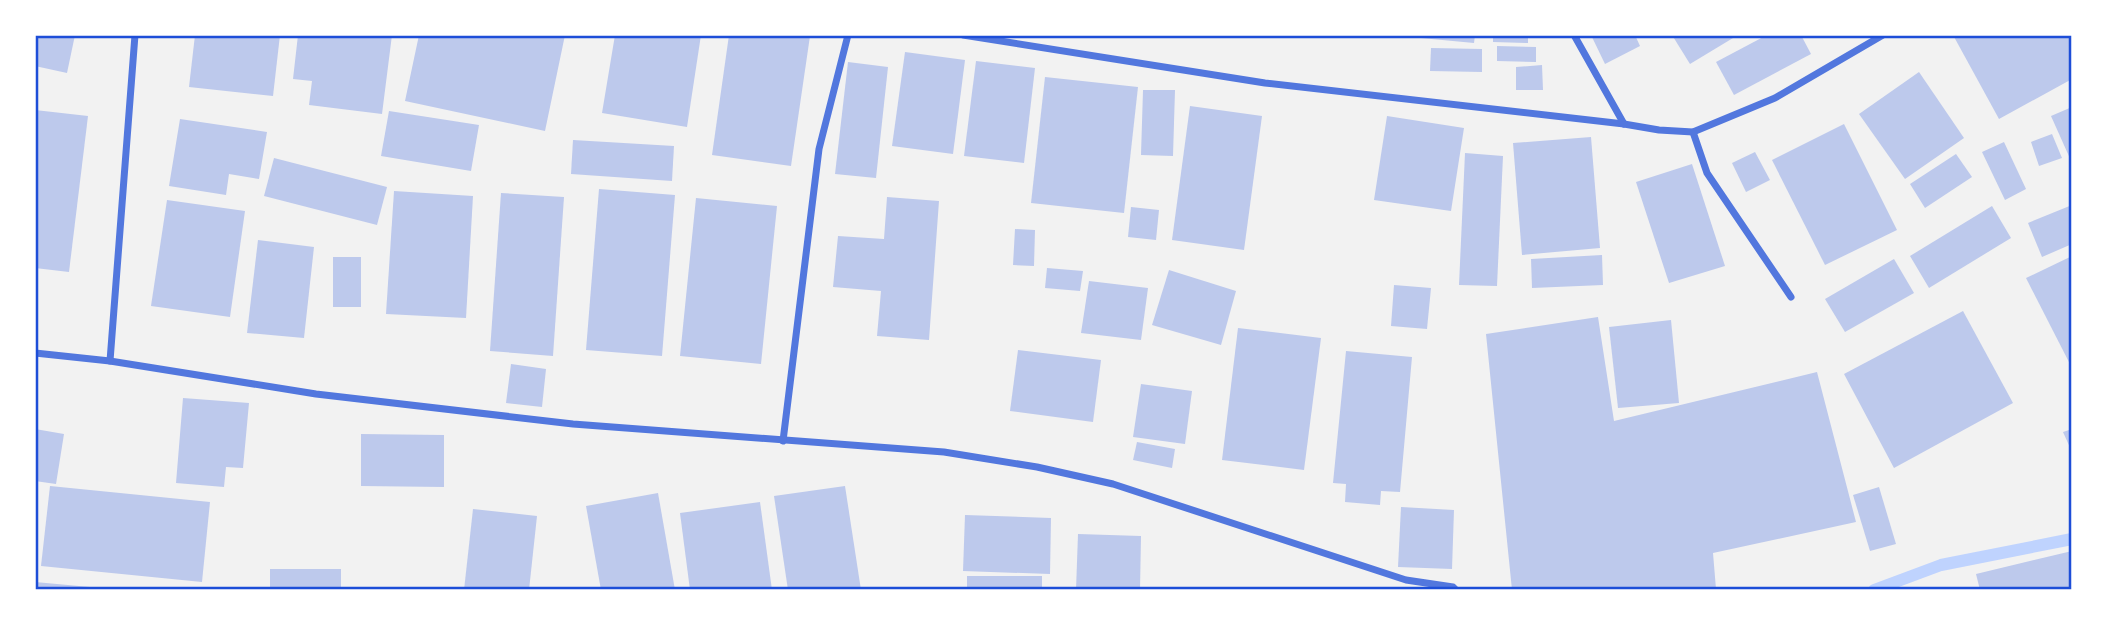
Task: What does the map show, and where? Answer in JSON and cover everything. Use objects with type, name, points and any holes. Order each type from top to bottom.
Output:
[{"type":"street","points":[[110,361],[135,35]]},
{"type":"street","points":[[783,441],[820,149],[848,35]]},
{"type":"street","points":[[963,35],[1265,83],[1693,132],[1775,98],[1883,35]]},
{"type":"street","points":[[1574,35],[1624,124]]},
{"type":"street","points":[[1693,132],[1707,173],[1791,297]]},
{"type":"street","points":[[35,353],[110,361],[316,394],[573,424],[944,452],[1037,467],[1113,484],[1406,580],[1453,587],[1456,590]]},
{"type":"building","points":[[35,35],[75,35],[67,73],[35,66]]},
{"type":"building","points":[[195,35],[280,35],[273,96],[189,87]]},
{"type":"building","points":[[298,35],[392,35],[382,114],[309,105],[312,81],[293,79]]},
{"type":"building","points":[[419,35],[565,35],[545,131],[405,101]]},
{"type":"building","points":[[615,35],[701,35],[687,127],[602,113]]},
{"type":"building","points":[[729,35],[810,36],[791,166],[712,155]]},
{"type":"building","points":[[1421,35],[1475,35],[1474,43],[1421,38]]},
{"type":"building","points":[[1493,35],[1528,35],[1528,43],[1493,42]]},
{"type":"building","points":[[1591,35],[1635,35],[1640,46],[1605,64]]},
{"type":"building","points":[[1672,35],[1738,35],[1690,64]]},
{"type":"building","points":[[1767,35],[1801,35],[1811,54],[1734,95],[1716,62]]},
{"type":"building","points":[[1953,35],[2072,35],[2072,79],[1999,119]]},
{"type":"building","points":[[1497,46],[1536,47],[1536,62],[1497,61]]},
{"type":"building","points":[[1431,48],[1482,49],[1482,72],[1430,71]]},
{"type":"building","points":[[905,52],[965,60],[953,154],[892,146]]},
{"type":"building","points":[[976,61],[1035,68],[1024,163],[964,156]]},
{"type":"building","points":[[848,62],[888,67],[876,178],[835,174]]},
{"type":"building","points":[[1542,65],[1543,90],[1516,90],[1516,67]]},
{"type":"building","points":[[1919,72],[1964,138],[1905,179],[1859,114]]},
{"type":"building","points":[[1045,77],[1138,87],[1124,213],[1031,203]]},
{"type":"building","points":[[1143,90],[1175,90],[1173,156],[1141,155]]},
{"type":"building","points":[[1190,106],[1262,116],[1244,250],[1172,240]]},
{"type":"building","points":[[2072,107],[2072,163],[2051,116]]},
{"type":"building","points":[[35,110],[88,116],[69,272],[35,268]]},
{"type":"building","points":[[389,111],[479,125],[471,171],[381,156]]},
{"type":"building","points":[[1387,116],[1464,128],[1451,211],[1374,200]]},
{"type":"building","points":[[180,119],[267,132],[259,179],[229,174],[226,195],[169,186]]},
{"type":"building","points":[[1844,124],[1897,230],[1825,265],[1772,160]]},
{"type":"building","points":[[2052,134],[2062,158],[2039,166],[2031,142]]},
{"type":"building","points":[[1591,137],[1600,248],[1522,255],[1513,143]]},
{"type":"building","points":[[573,140],[674,146],[672,181],[571,174]]},
{"type":"building","points":[[2004,142],[2026,189],[2005,200],[1982,152]]},
{"type":"building","points":[[1755,152],[1770,180],[1746,192],[1732,163]]},
{"type":"building","points":[[1465,153],[1503,156],[1497,286],[1459,285]]},
{"type":"building","points":[[1956,154],[1972,177],[1925,208],[1910,184]]},
{"type":"building","points":[[274,158],[387,187],[377,225],[264,196]]},
{"type":"building","points":[[1692,164],[1725,266],[1669,283],[1636,182]]},
{"type":"building","points":[[599,189],[675,195],[662,356],[586,350]]},
{"type":"building","points":[[394,191],[473,196],[466,318],[386,314]]},
{"type":"building","points":[[501,193],[564,197],[553,356],[490,351]]},
{"type":"building","points":[[887,197],[939,201],[929,340],[877,336],[881,291],[833,287],[838,236],[884,239]]},
{"type":"building","points":[[696,198],[777,206],[761,364],[680,356]]},
{"type":"building","points":[[167,200],[245,211],[230,317],[151,306]]},
{"type":"building","points":[[2072,205],[2072,244],[2042,257],[2028,223]]},
{"type":"building","points":[[1992,206],[2011,238],[1929,288],[1910,256]]},
{"type":"building","points":[[1131,207],[1159,210],[1156,240],[1128,237]]},
{"type":"building","points":[[1015,229],[1035,230],[1034,266],[1013,265]]},
{"type":"building","points":[[258,240],[314,247],[304,338],[247,333]]},
{"type":"building","points":[[1602,255],[1603,285],[1532,288],[1531,259]]},
{"type":"building","points":[[2072,256],[2072,368],[2026,278]]},
{"type":"building","points":[[333,257],[361,257],[361,307],[333,307]]},
{"type":"building","points":[[1894,259],[1914,293],[1845,332],[1825,299]]},
{"type":"building","points":[[1047,268],[1083,271],[1080,291],[1045,288]]},
{"type":"building","points":[[1169,270],[1236,291],[1221,345],[1152,325]]},
{"type":"building","points":[[1089,281],[1148,288],[1141,340],[1081,333]]},
{"type":"building","points":[[1394,285],[1431,288],[1427,329],[1391,326]]},
{"type":"building","points":[[1963,311],[2013,403],[1894,468],[1844,374]]},
{"type":"building","points":[[1598,317],[1614,421],[1817,372],[1856,522],[1713,553],[1716,589],[1512,590],[1486,334]]},
{"type":"building","points":[[1671,320],[1679,403],[1618,408],[1609,327]]},
{"type":"building","points":[[1238,328],[1321,338],[1304,470],[1222,460]]},
{"type":"building","points":[[1018,350],[1101,360],[1093,422],[1010,411]]},
{"type":"building","points":[[1346,351],[1412,357],[1400,492],[1381,491],[1380,505],[1345,502],[1346,484],[1333,483]]},
{"type":"building","points":[[511,364],[546,369],[542,407],[506,403]]},
{"type":"building","points":[[1141,384],[1192,391],[1185,444],[1133,437]]},
{"type":"building","points":[[183,398],[249,403],[243,468],[226,467],[224,487],[176,483]]},
{"type":"building","points":[[35,429],[64,434],[56,484],[35,481]]},
{"type":"building","points":[[2072,429],[2072,452],[2063,432]]},
{"type":"building","points":[[361,434],[444,435],[444,487],[361,486]]},
{"type":"building","points":[[1137,442],[1175,449],[1172,468],[1133,460]]},
{"type":"building","points":[[50,486],[210,502],[202,582],[41,566]]},
{"type":"building","points":[[845,486],[861,590],[788,590],[774,496]]},
{"type":"building","points":[[1879,487],[1896,544],[1870,551],[1853,495]]},
{"type":"building","points":[[658,493],[675,590],[601,590],[586,506]]},
{"type":"building","points":[[760,502],[772,590],[690,590],[680,513]]},
{"type":"building","points":[[1401,507],[1454,510],[1452,569],[1398,567]]},
{"type":"building","points":[[473,509],[537,516],[529,590],[464,590]]},
{"type":"building","points":[[965,515],[1051,518],[1050,574],[963,571]]},
{"type":"building","points":[[1078,534],[1141,536],[1140,590],[1076,590]]},
{"type":"building","points":[[2072,551],[2072,590],[1980,590],[1976,574]]},
{"type":"building","points":[[270,569],[341,569],[341,590],[270,590]]},
{"type":"building","points":[[967,576],[1042,576],[1042,590],[967,590]]},
{"type":"building","points":[[35,582],[101,588],[101,590],[35,590]]},
{"type":"waterway","points":[[1874,590],[1941,565],[2072,539]]}]
